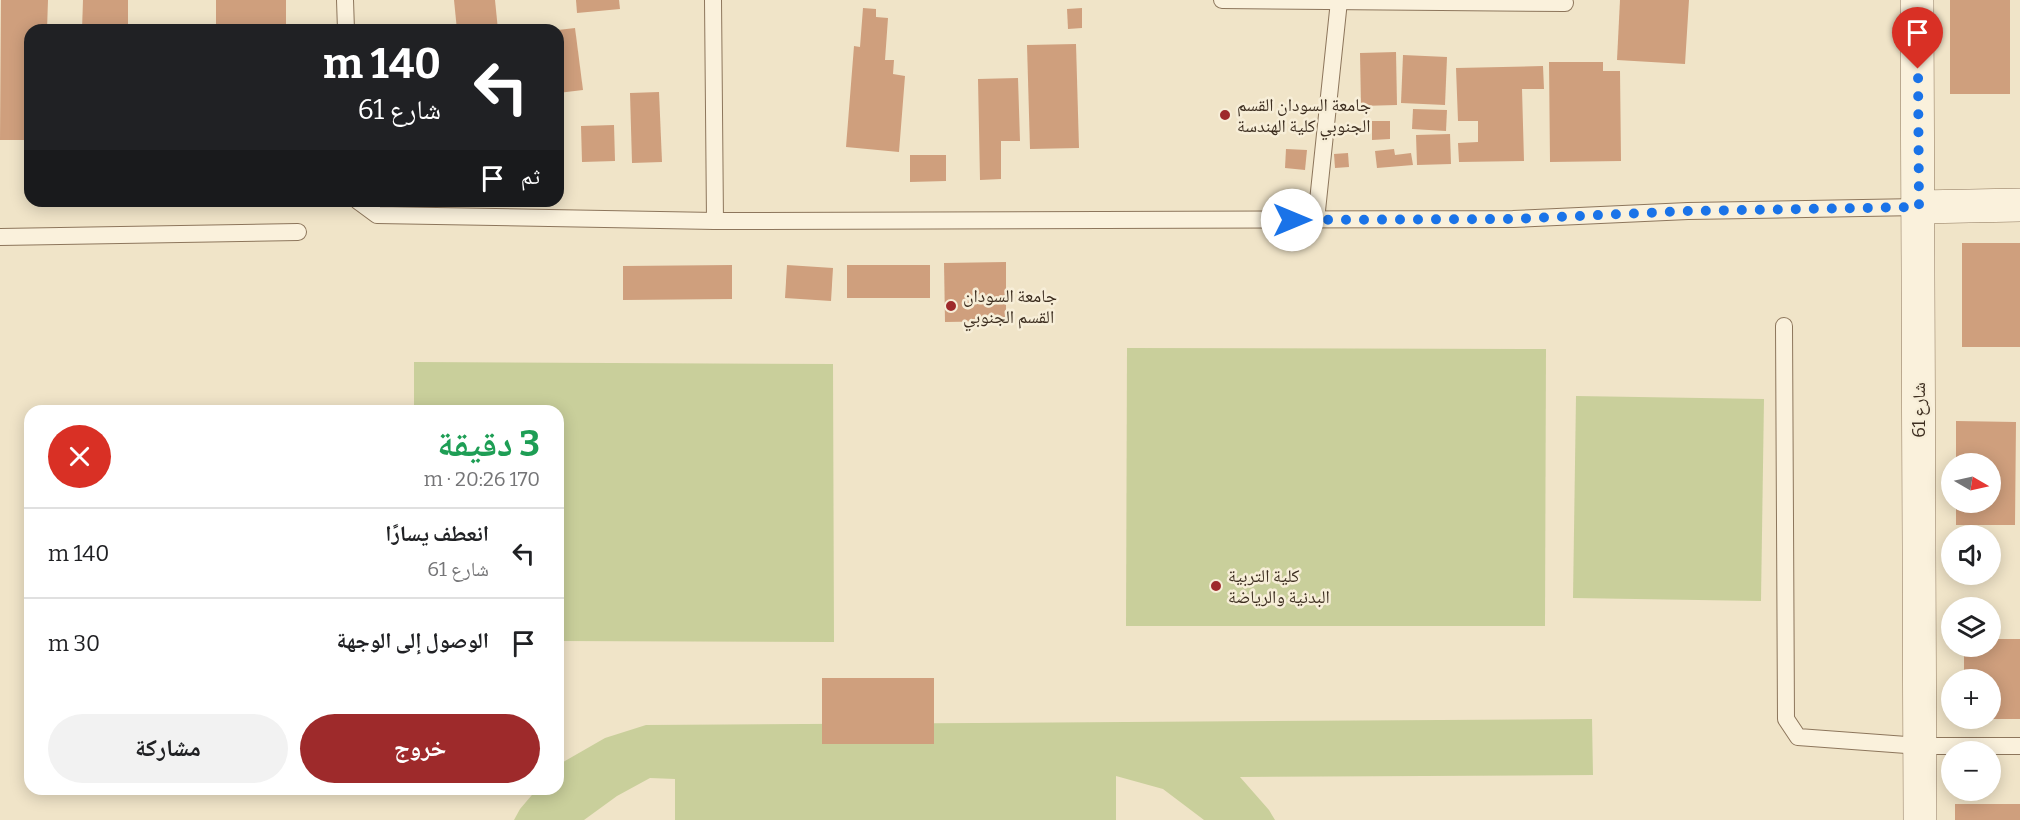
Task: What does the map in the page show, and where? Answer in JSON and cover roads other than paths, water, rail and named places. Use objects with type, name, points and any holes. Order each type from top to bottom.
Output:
[{"type":"street","name":"شارع 61","points":[[1917,0],[1920,820]]},
{"type":"street","points":[[1919,207],[2020,205]]},
{"type":"lane","points":[[345,0],[346,24]]},
{"type":"lane","points":[[712,0],[715,221]]},
{"type":"lane","points":[[1222,0],[1565,3]]},
{"type":"lane","points":[[1316,220],[1339,2]]},
{"type":"lane","points":[[366,207],[377,215],[715,221],[1513,219],[1688,211],[1919,207]]},
{"type":"lane","points":[[0,237],[298,232]]},
{"type":"lane","points":[[1784,326],[1786,719],[1798,737],[1920,746],[2020,746]]},
{"type":"place","name":"جامعة السودان القسم الجنوبي كلية الهندسة","points":[[1225,115]]},
{"type":"place","name":"جامعة السودان القسم الجنوبي","points":[[951,306]]},
{"type":"place","name":"كلية التربية البدنية والرياضة","points":[[1216,586]]}]
